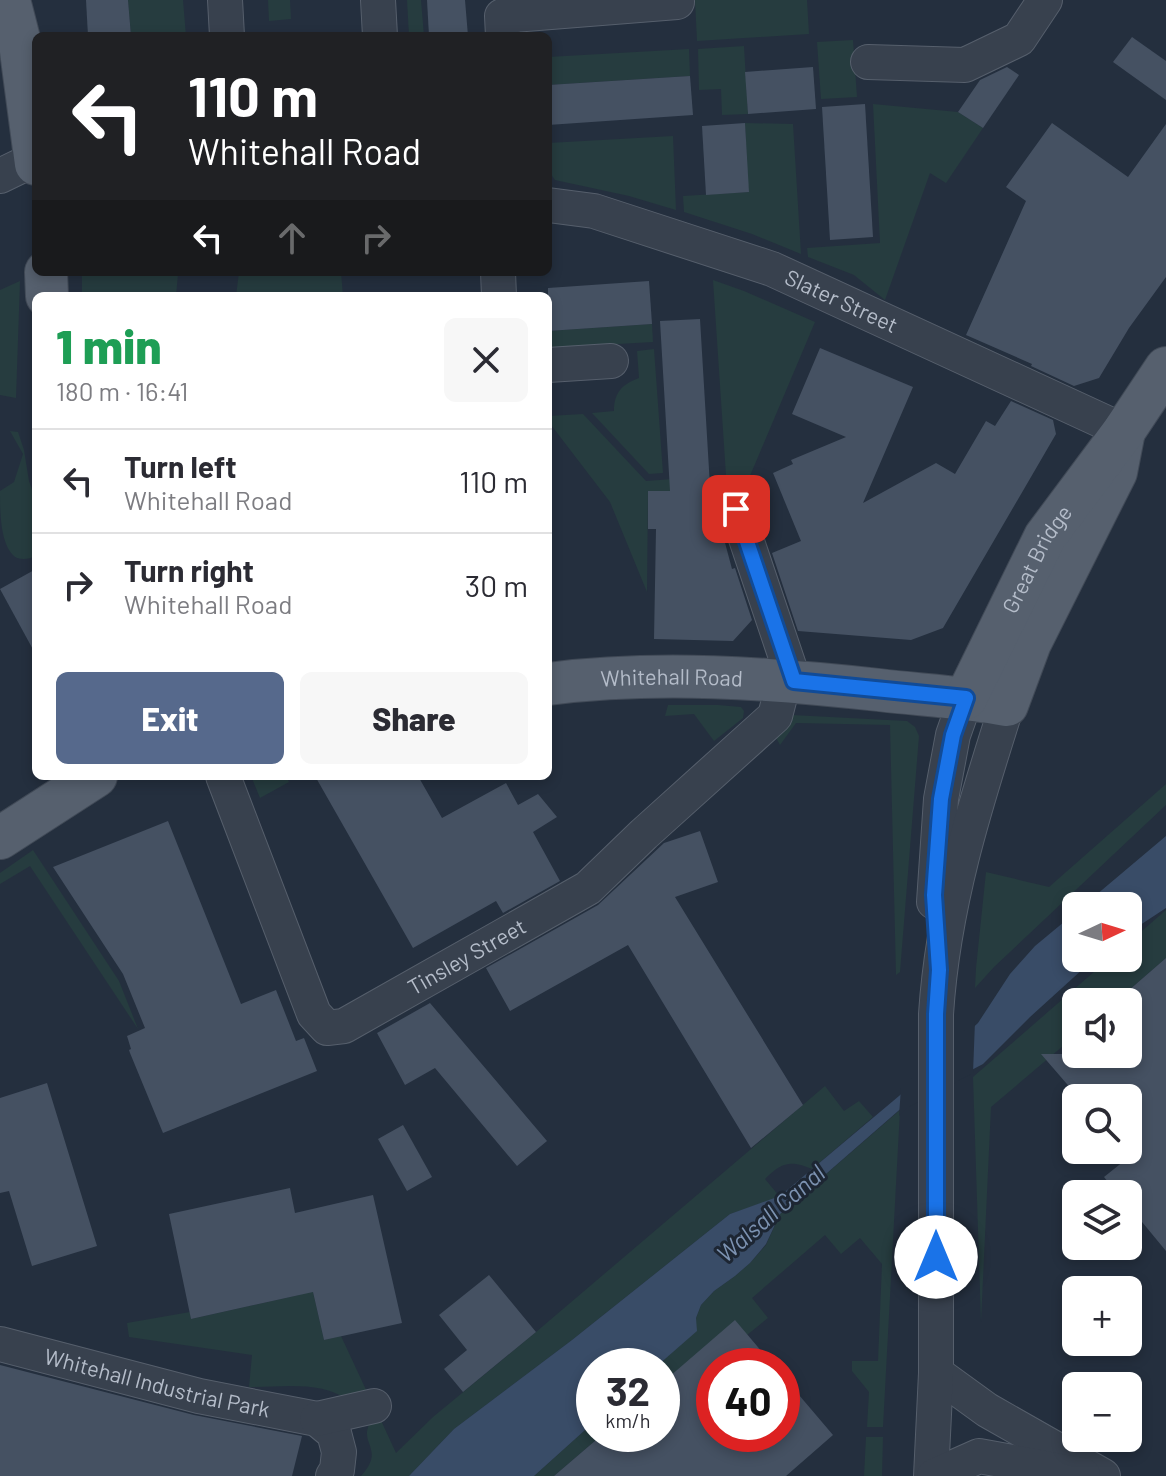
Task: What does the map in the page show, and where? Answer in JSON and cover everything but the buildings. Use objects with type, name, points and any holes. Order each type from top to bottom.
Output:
[{"type":"main road","points":[[9,0],[20,43],[32,132]]},
{"type":"main road","name":"Great Bridge","points":[[986,701],[1045,537],[1124,431],[1166,368]]},
{"type":"main road","name":"Great Bridge","points":[[986,701],[1030,643],[1116,472],[1124,431]]},
{"type":"main road","name":"Whitehall Road","points":[[552,684],[646,676],[789,681],[986,701]]},
{"type":"main road","points":[[0,838],[90,780]]},
{"type":"street","points":[[225,0],[227,32]]},
{"type":"street","points":[[378,0],[380,32]]},
{"type":"street","points":[[868,62],[965,65],[1019,39],[1045,0]]},
{"type":"street","points":[[503,32],[502,16],[677,2]]},
{"type":"street","points":[[0,176],[32,163]]},
{"type":"street","name":"Slater Street","points":[[552,206],[594,211],[772,269],[1124,431]]},
{"type":"street","points":[[552,365],[611,361]]},
{"type":"street","points":[[736,509],[789,681]]},
{"type":"street","name":"Tinsley Street","points":[[225,780],[314,1014],[327,1028],[344,1026],[588,888],[775,716],[789,681]]},
{"type":"street","points":[[986,701],[953,735],[941,799],[934,895],[939,970],[936,1014],[936,1373],[932,1476],[979,1456],[1088,1476]]},
{"type":"street","name":"Whitehall Industrial Park","points":[[0,1344],[199,1396],[317,1419],[374,1406]]},
{"type":"street","points":[[936,1373],[987,1410],[1103,1476]]},
{"type":"street","points":[[317,1419],[334,1433],[339,1452],[337,1470],[333,1476]]},
{"type":"green space","points":[[128,0],[183,0],[186,32],[131,32]]},
{"type":"green space","points":[[268,0],[290,0],[291,19],[269,21]]},
{"type":"green space","points":[[407,0],[421,0],[424,32],[409,32]]},
{"type":"green space","points":[[695,0],[807,0],[809,34],[697,41]]},
{"type":"green space","points":[[853,40],[857,97],[821,99],[817,42]]},
{"type":"green space","points":[[744,46],[748,114],[722,115],[721,89],[699,90],[698,49]]},
{"type":"green space","points":[[689,49],[690,76],[552,85],[552,57]]},
{"type":"green space","points":[[873,104],[958,112],[983,128],[946,183],[930,173],[885,300],[854,275],[808,257],[807,248],[880,243]]},
{"type":"green space","points":[[745,123],[793,124],[801,254],[684,212],[683,196],[748,192]]},
{"type":"green space","points":[[673,136],[676,210],[555,180],[552,176],[552,143]]},
{"type":"green space","points":[[82,276],[178,276],[176,292],[82,292]]},
{"type":"green space","points":[[238,276],[341,276],[343,292],[236,292]]},
{"type":"green space","points":[[713,280],[815,322],[744,490],[746,497],[716,509],[693,491],[648,491],[647,592],[610,502],[552,426],[552,416],[583,414],[646,481],[726,475]]},
{"type":"green space","points":[[20,281],[16,398],[0,395],[0,290]]},
{"type":"green space","points":[[652,324],[653,342],[552,348],[552,331]]},
{"type":"green space","points":[[654,349],[663,473],[649,474],[592,413],[614,411],[620,390],[639,378],[637,351]]},
{"type":"green space","points":[[10,431],[18,432],[32,490],[32,557],[26,559],[17,558],[7,546],[0,509],[0,491],[14,482],[23,454]]},
{"type":"green space","points":[[668,705],[718,705],[741,707],[744,711],[743,718],[714,741],[694,714],[665,716]]},
{"type":"green space","points":[[792,715],[907,721],[915,727],[919,736],[900,972],[896,975],[890,725],[796,723],[780,745],[773,732]]},
{"type":"green space","points":[[253,780],[288,780],[289,782],[260,798]]},
{"type":"green space","points":[[1166,784],[1166,805],[1074,892],[1062,892],[1062,903],[975,988],[986,872],[1049,887]]},
{"type":"green space","points":[[33,850],[119,981],[138,1029],[30,866],[0,884],[0,873]]},
{"type":"green space","points":[[1166,910],[1166,958],[1131,988],[1075,988],[1094,972],[1142,972],[1142,931]]},
{"type":"green space","points":[[1062,1000],[1062,1047],[991,1107],[981,1322],[973,1077]]},
{"type":"green space","points":[[825,1086],[844,1111],[859,1101],[873,1117],[812,1169],[787,1164],[776,1169],[765,1179],[780,1197],[730,1214],[454,1429],[409,1476],[361,1476],[368,1467],[372,1453],[367,1432],[370,1422],[378,1414],[396,1453],[433,1417]]},
{"type":"green space","points":[[900,1110],[883,1427],[867,1427],[869,1392],[852,1371],[852,1361],[878,1361],[882,1264],[860,1238],[841,1254],[825,1235],[752,1298],[768,1318],[724,1348],[696,1348],[696,1364],[680,1373],[680,1348],[677,1348],[696,1331],[696,1318],[701,1305],[766,1245],[780,1214]]},
{"type":"green space","points":[[312,1288],[324,1340],[341,1336],[368,1394],[350,1401],[339,1394],[314,1387],[249,1387],[252,1355],[129,1337],[127,1323],[190,1312],[191,1319],[299,1295]]},
{"type":"green space","points":[[866,1437],[883,1437],[882,1476],[864,1476]]},
{"type":"green space","points":[[576,1438],[576,1452],[582,1452],[554,1476],[534,1476]]},
{"type":"water","points":[[1166,836],[1166,908],[1142,924],[1142,892],[1100,892]]},
{"type":"water","name":"Walsall Canal","points":[[1062,924],[1062,972],[1080,972],[983,1064],[905,1105],[780,1214],[766,1244],[750,1263],[701,1305],[696,1318],[697,1331],[678,1348],[576,1348],[576,1438],[534,1476],[409,1476],[454,1429],[730,1214],[780,1196],[899,1096],[978,1023],[1010,974],[1035,946]]},
{"type":"pier","points":[[975,1021],[973,1073],[907,1108],[899,1116],[901,1088]]},
{"type":"route","points":[[736,509],[794,681],[966,698],[953,735],[941,799],[934,895],[939,970],[936,1014],[936,1257]]}]
